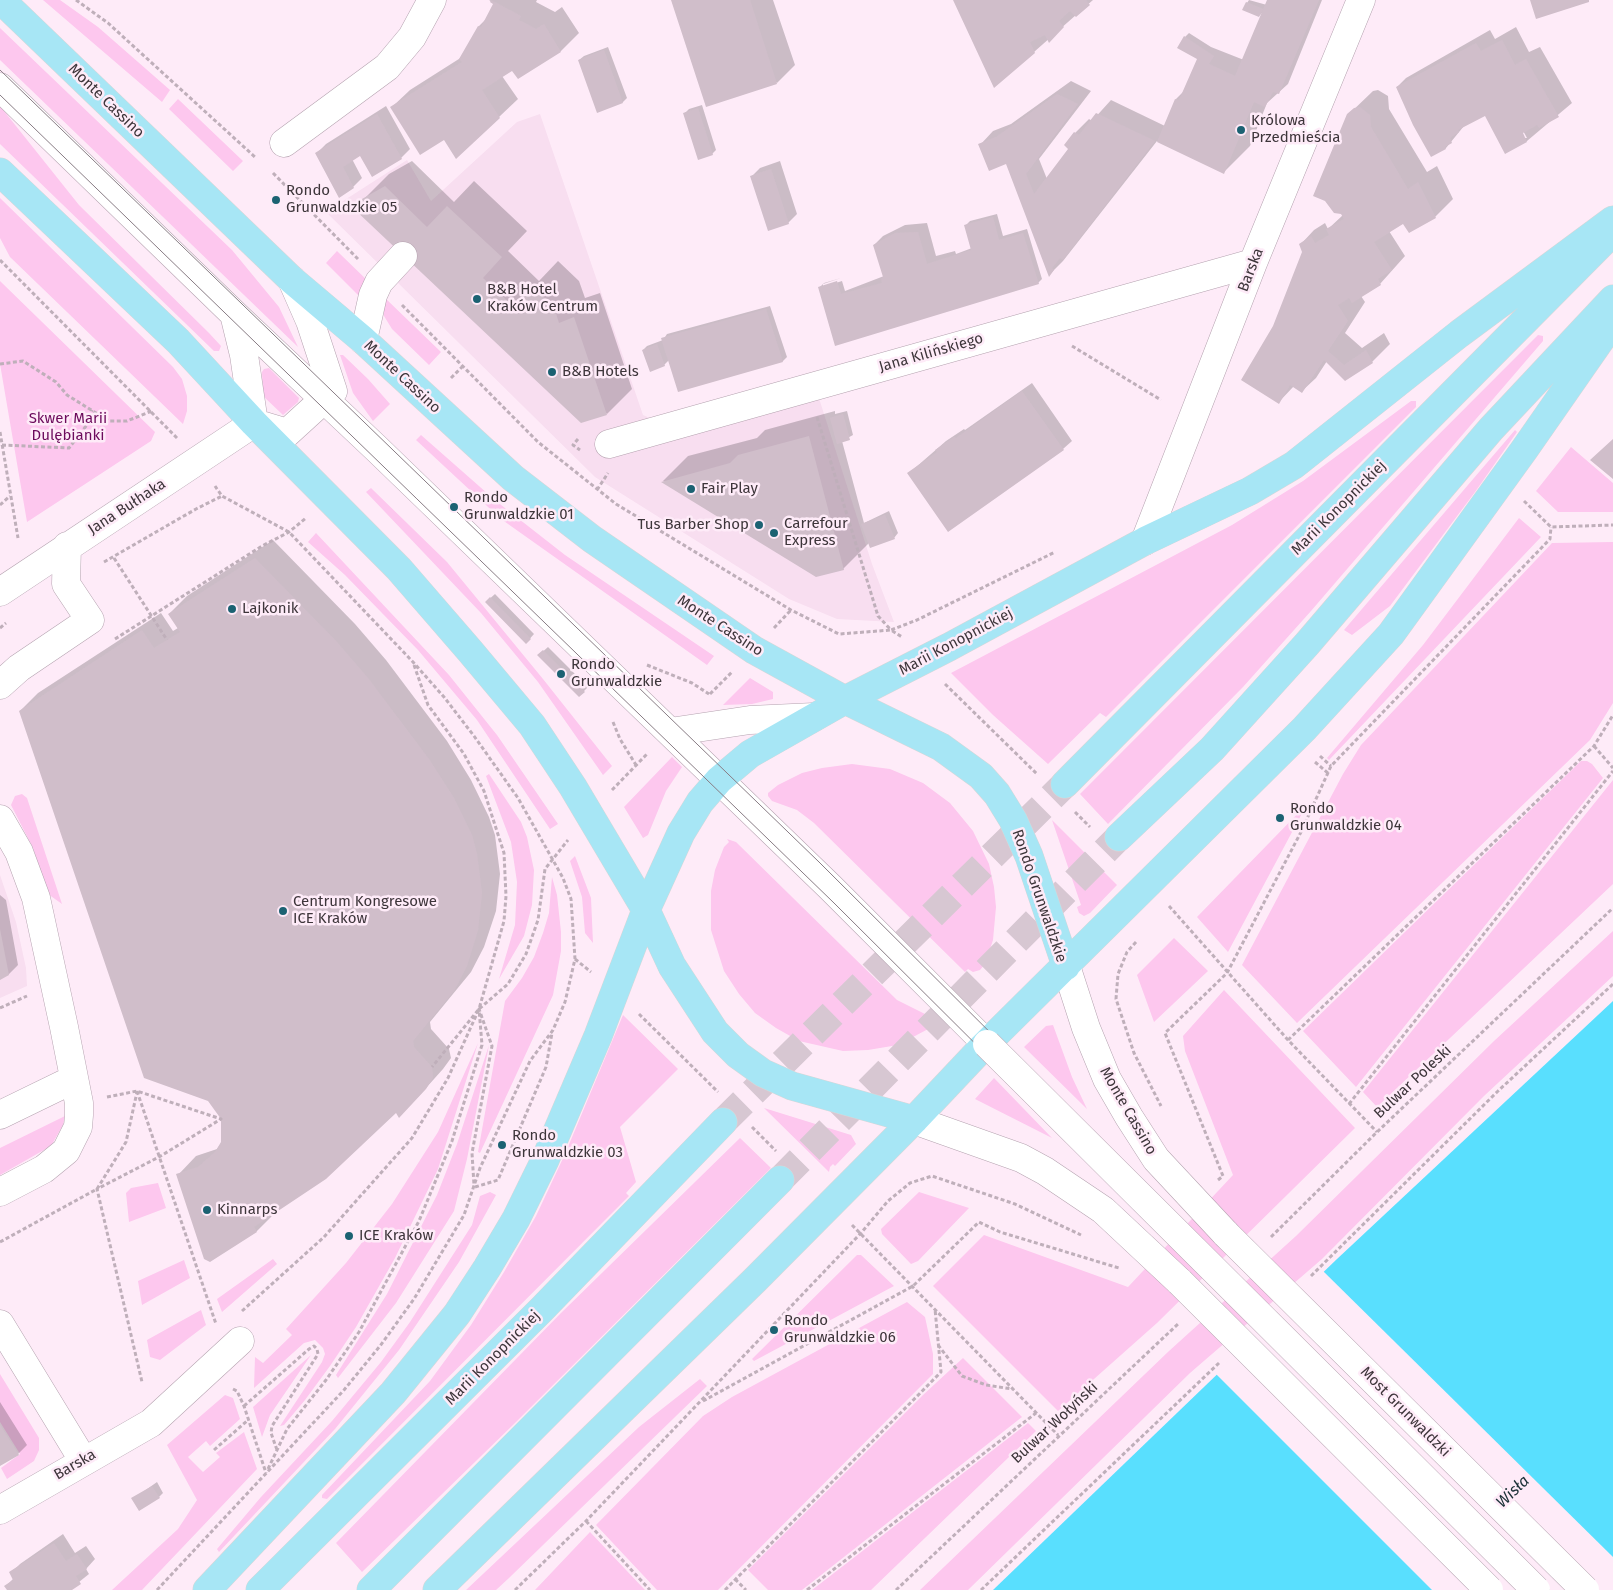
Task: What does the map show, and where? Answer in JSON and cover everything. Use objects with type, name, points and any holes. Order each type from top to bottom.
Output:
[{"type":"main road","name":"Monte Cassino","points":[[1,0],[292,280],[363,340],[513,478],[592,539],[754,650],[846,700]]},
{"type":"main road","points":[[0,172],[178,341],[254,423],[398,569],[532,725],[591,814],[646,910],[672,966],[696,1006],[715,1032],[738,1055],[763,1073],[792,1086],[914,1120]]},
{"type":"main road","name":"Marii Konopnickiej","points":[[846,700],[949,647],[1145,541],[1250,491],[1294,465],[1459,334],[1613,220]]},
{"type":"main road","name":"Marii Konopnickiej","points":[[1065,784],[1613,232]]},
{"type":"main road","points":[[1119,837],[1212,749],[1307,644],[1491,429],[1613,299]]},
{"type":"main road","points":[[1066,966],[1304,729],[1390,634],[1524,450],[1613,322]]},
{"type":"main road","points":[[207,1590],[393,1393],[456,1314],[487,1268],[520,1212],[545,1160],[598,1036],[646,910],[690,816],[719,780],[750,754],[846,700]]},
{"type":"main road","name":"Rondo Grunwaldzkie","points":[[437,1590],[755,1280],[1066,966],[1029,856],[1013,820],[997,794],[981,776],[949,752],[846,700]]},
{"type":"main road","name":"Marii Konopnickiej","points":[[260,1590],[542,1309],[723,1122]]},
{"type":"main road","points":[[371,1590],[780,1180]]},
{"type":"street","points":[[284,143],[386,67],[412,37],[432,0]]},
{"type":"street","name":"Barska","points":[[1145,541],[1253,263],[1361,0]]},
{"type":"street","points":[[0,86],[323,400],[377,449],[670,732],[988,1044],[1202,1260],[1536,1590]]},
{"type":"street","points":[[363,340],[371,301],[380,282],[403,256]]},
{"type":"street","name":"Jana Kilińskiego","points":[[610,456],[1253,263]]},
{"type":"street","points":[[234,314],[244,355],[254,423],[286,433],[333,391],[310,321],[292,280]]},
{"type":"street","name":"Jana Bułhaka","points":[[0,592],[254,423]]},
{"type":"street","points":[[0,685],[19,668],[90,620],[66,584],[67,546]]},
{"type":"street","points":[[670,732],[750,720],[814,717]]},
{"type":"street","points":[[0,819],[18,852],[36,898],[77,1091],[78,1127],[66,1151],[44,1169],[0,1192]]},
{"type":"street","name":"Monte Cassino","points":[[1066,966],[1096,1054],[1107,1079],[1133,1124],[1156,1159],[1177,1184],[1226,1234]]},
{"type":"street","points":[[0,1115],[77,1091]]},
{"type":"street","points":[[914,1120],[1021,1158],[1045,1170],[1103,1210],[1180,1282],[1489,1590]]},
{"type":"street","name":"Most Grunwaldzki","points":[[1226,1234],[1585,1590]]},
{"type":"street","points":[[0,1324],[83,1460]]},
{"type":"street","name":"Barska","points":[[0,1510],[83,1460],[151,1423],[229,1337]]},
{"type":"path","points":[[76,0],[108,24],[260,162]]},
{"type":"path","points":[[266,167],[538,442],[616,504],[791,610],[839,634],[891,630],[916,620],[1063,548]]},
{"type":"path","points":[[0,260],[178,439]]},
{"type":"path","points":[[1069,345],[1161,400]]},
{"type":"path","points":[[0,364],[23,361],[56,382],[67,395],[109,421],[126,421],[152,411]]},
{"type":"path","points":[[2,445],[69,448],[86,426],[92,410]]},
{"type":"path","points":[[816,412],[878,616],[891,630],[907,641]]},
{"type":"path","points":[[0,432],[18,538]]},
{"type":"path","points":[[579,437],[573,445],[579,449]]},
{"type":"path","points":[[597,490],[610,456]]},
{"type":"path","points":[[157,1590],[344,1390],[380,1346],[440,1257],[464,1214],[475,1188],[480,1168],[530,1061],[552,1030],[565,1002],[575,946],[571,899],[553,858],[518,798],[444,697],[289,532],[222,496],[216,488]]},
{"type":"path","points":[[0,505],[11,495]]},
{"type":"path","points":[[66,584],[222,496]]},
{"type":"path","points":[[1523,500],[1551,527],[1613,526]]},
{"type":"path","points":[[111,641],[262,546],[289,532],[304,519]]},
{"type":"path","points":[[1214,1182],[1223,1176],[1164,1034],[1227,973],[1329,774],[1331,766],[1550,539],[1551,527]]},
{"type":"path","points":[[114,558],[167,640]]},
{"type":"path","points":[[774,628],[791,610]]},
{"type":"path","points":[[0,628],[13,619]]},
{"type":"path","points":[[240,1313],[324,1237],[412,1138],[448,1078],[479,1009],[504,921],[506,896],[504,853],[484,791],[464,754],[428,705],[413,662]]},
{"type":"path","points":[[641,663],[692,683],[710,694]]},
{"type":"path","points":[[704,700],[738,666]]},
{"type":"path","points":[[1288,1040],[1594,746],[1613,715]]},
{"type":"path","points":[[620,739],[636,765]]},
{"type":"path","points":[[1349,1104],[1613,769],[1594,746]]},
{"type":"path","points":[[610,793],[648,753]]},
{"type":"path","points":[[1320,756],[1331,766]]},
{"type":"path","points":[[1315,762],[1329,774]]},
{"type":"path","points":[[432,1067],[479,1009],[508,984],[526,954],[538,920],[545,869],[568,841]]},
{"type":"path","points":[[1164,913],[1170,908],[1288,1040],[1377,1132]]},
{"type":"path","name":"Bulwar Poleski","points":[[1264,1243],[1377,1132],[1613,908]]},
{"type":"path","points":[[1140,938],[1127,952],[1118,974],[1116,999],[1134,1053],[1163,1110]]},
{"type":"path","points":[[1346,1242],[1497,1092],[1613,984]]},
{"type":"path","points":[[0,1008],[30,994]]},
{"type":"path","points":[[475,1188],[472,1153],[492,1046],[479,1009]]},
{"type":"path","points":[[266,1473],[287,1429],[326,1380],[359,1332],[419,1221],[452,1141],[482,1045],[479,1009]]},
{"type":"path","points":[[475,1188],[498,1180],[546,1067],[552,1030]]},
{"type":"path","points":[[0,1242],[159,1157],[221,1119],[137,1091],[77,1091]]},
{"type":"path","points":[[137,1091],[159,1157],[229,1337]]},
{"type":"path","points":[[137,1091],[126,1142],[97,1189],[142,1382]]},
{"type":"path","points":[[515,1590],[586,1521],[700,1403],[861,1233],[888,1201],[910,1183],[932,1176],[1015,1204],[1084,1236]]},
{"type":"path","points":[[700,1403],[913,1286],[979,1222],[1000,1232],[1118,1268],[1111,1261]]},
{"type":"path","points":[[861,1233],[1058,1435]]},
{"type":"path","points":[[725,1590],[940,1372],[935,1308]]},
{"type":"path","name":"Bulwar Wołyński","points":[[896,1590],[1058,1435],[1181,1322]]},
{"type":"path","points":[[938,1344],[962,1376],[986,1385],[1013,1389]]},
{"type":"path","points":[[244,1406],[309,1348],[314,1346],[317,1349],[318,1354],[272,1426],[277,1450]]},
{"type":"path","points":[[981,1590],[1200,1381]]},
{"type":"path","points":[[224,1388],[238,1391],[266,1473]]},
{"type":"path","points":[[806,1590],[1036,1413]]},
{"type":"path","points":[[214,1450],[248,1420]]},
{"type":"path","points":[[586,1521],[650,1590]]},
{"type":"path","points":[[735,1579],[746,1590]]},
{"type":"shaded area","points":[[540,114],[643,415],[679,431],[817,392],[872,564],[894,622],[837,619],[789,599],[595,477],[326,212],[407,160],[431,201],[517,122]]},
{"type":"shaded area","points":[[0,875],[16,922],[26,968],[27,986],[0,998]]},
{"type":"green space","points":[[43,0],[60,0],[98,27],[170,90],[162,102]]},
{"type":"green space","points":[[0,28],[232,250],[279,307],[298,347],[0,60]]},
{"type":"green space","points":[[178,99],[243,161],[233,171],[169,109]]},
{"type":"green space","points":[[0,106],[79,205],[209,333],[221,346],[219,351],[214,351],[0,144]]},
{"type":"green space","points":[[0,198],[173,367],[182,379],[187,396],[187,411],[183,424],[10,257],[0,238]]},
{"type":"green space","points":[[337,251],[371,284],[360,297],[326,263]]},
{"type":"green space","name":"Skwer Marii Dulębianki","points":[[0,281],[155,432],[151,441],[27,522],[0,364]]},
{"type":"green space","points":[[384,297],[441,352],[429,365],[392,329],[384,316]]},
{"type":"green space","points":[[1538,335],[1543,336],[1543,341],[1311,611],[1243,687],[1108,824],[1080,794]]},
{"type":"green space","points":[[340,355],[343,355],[368,379],[390,404],[373,421],[353,393]]},
{"type":"green space","points":[[269,368],[299,398],[298,402],[283,415],[263,396],[262,372],[264,369]]},
{"type":"green space","points":[[1411,401],[1416,401],[1416,407],[1106,717],[1100,713],[1048,764],[993,715],[951,673],[1232,525],[1303,481]]},
{"type":"green space","points":[[1515,430],[1517,432],[1475,492],[1390,606],[1352,635],[1344,630]]},
{"type":"green space","points":[[421,435],[496,501],[565,555],[714,656],[707,665],[501,519],[416,440]]},
{"type":"green space","points":[[1571,447],[1613,483],[1613,512],[1558,512],[1536,491]]},
{"type":"green space","points":[[371,488],[447,562],[543,679],[612,766],[603,775],[538,682],[481,613],[366,492]]},
{"type":"green space","points":[[1519,518],[1541,537],[1329,760],[1327,758],[1423,645]]},
{"type":"green space","points":[[316,533],[449,675],[497,735],[558,824],[550,829],[477,720],[418,650],[345,575],[308,542]]},
{"type":"green space","points":[[1613,542],[1613,703],[1590,740],[1297,1023],[1242,965],[1343,774],[1361,745],[1552,543]]},
{"type":"green space","points":[[750,678],[773,692],[773,699],[752,704],[723,705]]},
{"type":"green space","points":[[672,757],[682,767],[666,791],[648,835],[643,838],[624,807]]},
{"type":"green space","points":[[1581,761],[1587,761],[1592,764],[1603,778],[1356,1087],[1303,1031]]},
{"type":"green space","points":[[852,764],[890,769],[923,783],[950,803],[973,831],[989,864],[996,907],[993,940],[985,964],[980,970],[973,972],[968,969],[965,972],[814,823],[797,810],[772,801],[768,796],[768,793],[778,785],[802,773]]},
{"type":"green space","points":[[489,774],[521,822],[527,837],[534,870],[532,905],[524,936],[499,979],[515,925],[517,882],[511,842],[486,776]]},
{"type":"green space","points":[[1613,780],[1613,884],[1377,1107],[1363,1092]]},
{"type":"green space","points":[[22,794],[27,798],[62,904],[48,894],[33,848],[11,805],[15,796]]},
{"type":"green space","points":[[1307,804],[1228,952],[1197,917]]},
{"type":"green space","points":[[1052,820],[1117,885],[1090,913],[1084,916],[1079,913],[1077,907],[1081,905]]},
{"type":"green space","points":[[727,839],[736,842],[897,1000],[931,1017],[930,1028],[898,1045],[868,1050],[843,1051],[799,1041],[755,1013],[739,994],[724,971],[711,930],[711,891],[715,870],[724,847],[729,842]]},
{"type":"green space","points":[[575,856],[591,898],[593,943],[585,933],[582,897],[570,861]]},
{"type":"green space","points":[[552,877],[557,895],[561,932],[561,951],[553,995],[480,1153],[478,1152],[505,1001],[522,978],[534,957],[549,913]]},
{"type":"green space","points":[[1613,931],[1613,976],[1484,1096],[1322,1259],[1190,1373],[968,1590],[920,1590],[1169,1351],[1296,1236],[1494,1041]]},
{"type":"green space","points":[[1174,938],[1208,971],[1154,1022],[1137,975]]},
{"type":"green space","points":[[1224,990],[1355,1128],[1157,1323],[1058,1411],[933,1286],[984,1235],[1128,1287],[1233,1175],[1185,1051],[1183,1036]]},
{"type":"green space","points":[[623,1015],[678,1069],[620,1127],[636,1182],[626,1193],[629,1196],[327,1499],[322,1498],[322,1495],[430,1381],[471,1325],[536,1216],[565,1154]]},
{"type":"green space","points":[[1053,1025],[1072,1077],[1087,1109],[1024,1047],[1046,1026]]},
{"type":"green space","points":[[478,1043],[438,1169],[395,1258],[356,1327],[330,1366],[305,1400],[284,1425],[280,1426],[322,1362],[325,1354],[323,1348],[315,1340],[304,1343],[254,1388],[255,1357],[263,1363],[292,1335],[286,1329],[346,1263],[392,1204],[438,1132]]},
{"type":"green space","points":[[489,1045],[467,1159],[454,1211],[396,1303],[338,1378],[336,1375],[387,1294],[437,1195],[457,1144]]},
{"type":"green space","points":[[994,1078],[1052,1138],[975,1099]]},
{"type":"green space","points":[[764,1108],[851,1135],[856,1144],[835,1166],[833,1164],[830,1167],[829,1172]]},
{"type":"green space","points":[[65,1116],[63,1125],[51,1146],[0,1175],[0,1148]]},
{"type":"green space","points":[[740,1138],[771,1168],[515,1423],[362,1572],[336,1543],[561,1313]]},
{"type":"green space","points":[[158,1183],[166,1208],[129,1222],[126,1193],[131,1188]]},
{"type":"green space","points":[[490,1192],[496,1195],[459,1262],[399,1350],[335,1429],[219,1552],[217,1549],[261,1497],[332,1421],[381,1362],[410,1322],[472,1225],[480,1196]]},
{"type":"green space","points":[[919,1192],[969,1208],[918,1261],[911,1264],[882,1234],[881,1229]]},
{"type":"green space","points":[[857,1255],[861,1255],[894,1286],[754,1361],[752,1359]]},
{"type":"green space","points":[[273,1259],[277,1264],[222,1312],[217,1299]]},
{"type":"green space","points":[[184,1260],[190,1278],[142,1305],[138,1281]]},
{"type":"green space","points":[[907,1302],[925,1317],[933,1354],[933,1374],[718,1590],[657,1590],[596,1525],[703,1416],[732,1397]]},
{"type":"green space","points":[[201,1310],[206,1325],[160,1360],[150,1357],[147,1340]]},
{"type":"green space","points":[[311,1355],[270,1415],[262,1437],[253,1407]]},
{"type":"green space","points":[[963,1358],[1022,1417],[802,1590],[768,1590],[748,1570],[923,1395]]},
{"type":"green space","points":[[0,1374],[39,1438],[39,1450],[34,1461],[7,1479],[1,1468],[20,1454],[0,1422]]},
{"type":"green space","points":[[700,1379],[707,1386],[496,1590],[466,1590],[639,1427]]},
{"type":"green space","points":[[225,1395],[233,1398],[240,1419],[210,1446],[206,1441],[188,1457],[203,1472],[220,1457],[216,1453],[244,1432],[257,1469],[142,1590],[112,1590],[178,1529],[197,1500],[167,1445]]},
{"type":"green space","points":[[1028,1423],[1036,1431],[871,1590],[812,1590]]},
{"type":"green space","points":[[590,1532],[645,1590],[535,1590]]},
{"type":"water","name":"Wisła","points":[[1613,1001],[1613,1590],[993,1590],[1337,1259]]},
{"type":"pier","points":[[1322,1270],[1613,1557],[1613,1590],[1432,1590],[1215,1373]]},
{"type":"building","points":[[491,0],[521,16],[519,20],[536,29],[544,24],[561,52],[518,79],[512,71],[482,90],[500,118],[456,159],[444,140],[420,155],[390,107],[462,62],[459,59],[478,26],[481,27],[493,4],[490,2]]},
{"type":"building","points":[[671,0],[750,0],[777,84],[706,107]]},
{"type":"building","points":[[953,0],[1086,0],[1090,5],[1076,17],[1070,11],[1059,21],[1064,27],[1049,43],[1045,35],[1030,42],[1035,53],[994,88]]},
{"type":"building","points":[[1267,0],[1319,0],[1279,94],[1273,92],[1265,107],[1254,102],[1224,174],[1157,142],[1175,99],[1179,100],[1197,59],[1177,48],[1184,36],[1214,56],[1209,64],[1235,76]]},
{"type":"building","points":[[1530,0],[1589,0],[1589,2],[1536,19]]},
{"type":"building","points":[[1246,2],[1263,9],[1259,17],[1242,10]]},
{"type":"building","points":[[1502,40],[1515,65],[1526,59],[1559,117],[1539,128],[1537,125],[1523,133],[1527,142],[1505,154],[1485,116],[1458,130],[1459,132],[1450,138],[1452,143],[1445,147],[1446,149],[1431,157],[1413,125],[1396,87],[1476,43],[1481,51]]},
{"type":"building","points":[[604,50],[623,103],[597,113],[578,60]]},
{"type":"building","points":[[1057,94],[1078,104],[1026,174],[1034,194],[1068,149],[1064,145],[1074,132],[1079,135],[1096,113],[1155,141],[1063,260],[1060,258],[1052,268],[1054,270],[1049,277],[1006,164],[989,171],[978,144],[996,137]]},
{"type":"building","points":[[1360,107],[1370,115],[1371,127],[1408,189],[1418,182],[1436,218],[1409,233],[1403,224],[1374,242],[1392,270],[1378,279],[1381,285],[1352,303],[1349,298],[1338,305],[1348,321],[1328,351],[1344,365],[1366,350],[1373,363],[1345,381],[1324,360],[1302,393],[1290,385],[1279,404],[1241,380],[1273,326],[1302,252],[1299,244],[1311,236],[1315,243],[1329,235],[1326,229],[1344,219],[1341,214],[1334,213],[1325,201],[1313,196],[1347,114],[1354,108]]},
{"type":"building","points":[[698,108],[713,155],[698,160],[683,113]]},
{"type":"building","points":[[377,114],[402,159],[372,177],[360,156],[343,167],[354,188],[339,198],[315,153]]},
{"type":"building","points":[[771,169],[789,224],[768,231],[750,176]]},
{"type":"building","name":"B&B Hotel Kraków Centrum","points":[[385,186],[427,227],[447,206],[502,257],[483,278],[513,306],[532,286],[554,307],[559,323],[574,317],[607,415],[581,423],[353,208],[362,199]]},
{"type":"building","points":[[993,217],[999,240],[1023,233],[1039,284],[835,346],[818,287],[837,281],[841,294],[882,283],[881,278],[883,277],[873,245],[895,233],[918,232],[927,264],[971,250],[964,225]]},
{"type":"building","points":[[766,309],[783,362],[678,392],[661,338]]},
{"type":"building","points":[[657,344],[665,366],[650,372],[642,350]]},
{"type":"building","points":[[1022,391],[1064,450],[948,532],[907,473],[937,452],[935,450],[954,437],[956,438]]},
{"type":"building","points":[[843,414],[850,440],[837,444],[830,418]]},
{"type":"building","points":[[809,436],[844,570],[816,577],[661,482],[730,463],[738,455]]},
{"type":"building","points":[[1613,439],[1613,479],[1590,460]]},
{"type":"building","points":[[885,515],[895,539],[870,548],[861,524]]},
{"type":"building","name":"Centrum Kongresowe ICE Kraków","points":[[255,558],[337,642],[368,678],[429,759],[454,798],[472,835],[477,854],[482,893],[478,930],[467,966],[454,991],[413,1041],[414,1047],[432,1067],[433,1078],[426,1089],[399,1118],[396,1113],[326,1179],[254,1227],[257,1232],[210,1262],[204,1259],[176,1174],[198,1167],[215,1152],[221,1142],[221,1119],[208,1101],[144,1078],[19,711],[142,630],[154,648],[180,632],[168,614]]},
{"type":"building","name":"Rondo Grunwaldzkie","points":[[490,597],[531,639],[526,644],[485,602]]},
{"type":"building","name":"Rondo Grunwaldzkie","points":[[543,650],[585,692],[579,697],[537,655]]},
{"type":"building","points":[[0,929],[9,975],[0,980]]},
{"type":"building","points":[[0,1425],[19,1455],[0,1466]]},
{"type":"building","points":[[152,1486],[160,1498],[139,1511],[131,1498]]},
{"type":"building","points":[[54,1543],[66,1561],[77,1554],[87,1569],[76,1576],[81,1584],[72,1590],[7,1590],[4,1586],[13,1580],[9,1572]]},
{"type":"tunnel","points":[[723,1122],[1065,784]]},
{"type":"tunnel","points":[[780,1180],[1119,837]]},
{"type":"tram line","points":[[0,70],[819,862],[1550,1590]]},
{"type":"tram line","points":[[0,95],[834,903],[1524,1590]]},
{"type":"place","name":"Królowa Przedmieścia","points":[[1241,130]]},
{"type":"place","name":"Rondo Grunwaldzkie 05","points":[[276,200]]},
{"type":"place","name":"B&B Hotel Kraków Centrum","points":[[477,299]]},
{"type":"place","name":"B&B Hotels","points":[[552,372]]},
{"type":"place","name":"Fair Play","points":[[691,489]]},
{"type":"place","name":"Rondo Grunwaldzkie 01","points":[[454,507]]},
{"type":"place","name":"Tus Barber Shop","points":[[759,525]]},
{"type":"place","name":"Carrefour Express","points":[[774,533]]},
{"type":"place","name":"Lajkonik","points":[[232,609]]},
{"type":"place","name":"Rondo Grunwaldzkie","points":[[561,674]]},
{"type":"place","name":"Rondo Grunwaldzkie 04","points":[[1280,818]]},
{"type":"place","name":"Centrum Kongresowe ICE Kraków","points":[[283,911]]},
{"type":"place","name":"Rondo Grunwaldzkie 03","points":[[502,1145]]},
{"type":"place","name":"Kinnarps","points":[[207,1210]]},
{"type":"place","name":"ICE Kraków","points":[[349,1236]]},
{"type":"place","name":"Rondo Grunwaldzkie 06","points":[[774,1330]]}]
